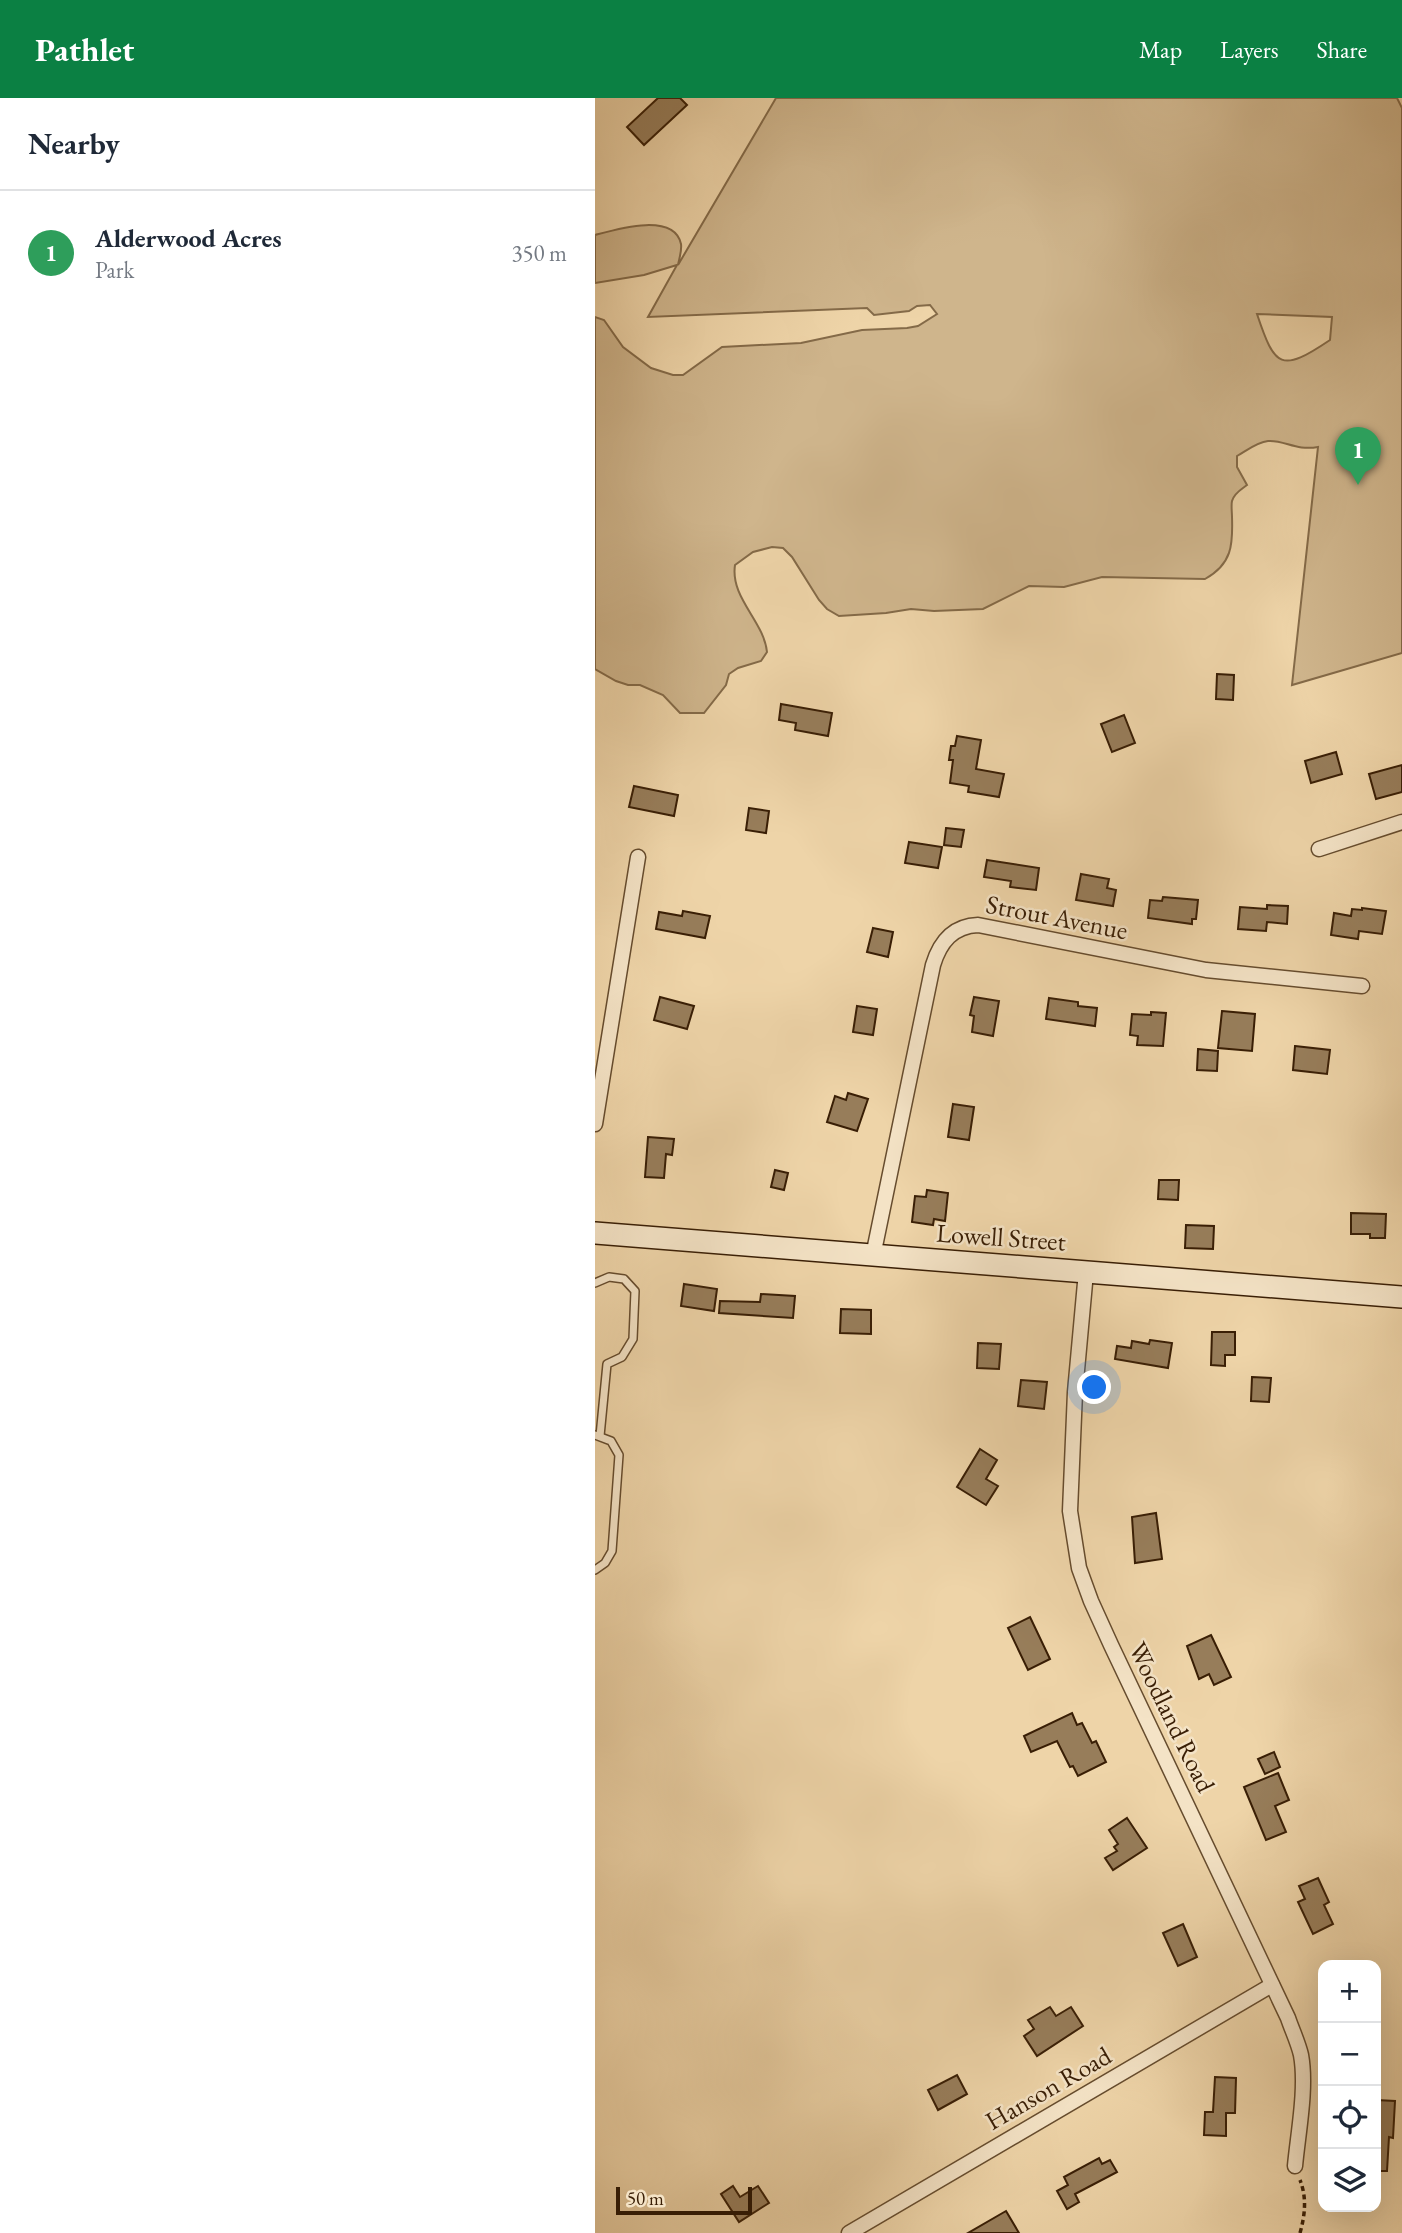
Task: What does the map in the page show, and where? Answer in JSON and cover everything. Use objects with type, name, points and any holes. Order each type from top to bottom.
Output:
[{"type":"main road","name":"Lowell Street","points":[[595,1233],[1402,1297]]},
{"type":"street","points":[[1319,849],[1402,822]]},
{"type":"street","points":[[595,1124],[638,857]]},
{"type":"street","name":"Strout Avenue","points":[[873,1256],[933,965],[941,944],[958,929],[982,926],[1206,970],[1362,986]]},
{"type":"street","name":"Woodland Road","points":[[1086,1272],[1070,1482],[1071,1525],[1079,1568],[1111,1646],[1288,2018],[1301,2057],[1295,2166]]},
{"type":"street","name":"Hanson Road","points":[[849,2233],[1272,1985]]},
{"type":"lane","points":[[595,1283],[609,1277],[624,1279],[635,1291],[633,1339],[622,1357],[607,1364],[598,1436],[615,1443],[619,1459],[612,1551],[605,1563],[595,1570]]},
{"type":"path","points":[[1295,2166],[1304,2189],[1305,2214],[1300,2233]]},
{"type":"shaded area","points":[[776,98],[1397,98],[1402,108],[1402,653],[1292,685],[1318,447],[1303,448],[1268,441],[1237,456],[1237,467],[1247,485],[1236,493],[1232,501],[1232,536],[1226,560],[1205,579],[1102,577],[1064,587],[1029,586],[983,609],[911,609],[839,616],[819,600],[792,557],[783,548],[772,547],[753,552],[735,565],[737,588],[760,630],[767,652],[761,661],[738,668],[729,674],[726,685],[704,713],[680,713],[663,695],[640,685],[616,681],[595,669],[595,317],[604,320],[623,347],[651,368],[673,375],[683,375],[722,347],[801,343],[862,330],[907,328],[918,326],[937,314],[930,305],[917,306],[909,311],[874,315],[867,308],[648,317],[677,265],[644,275],[595,283],[595,235],[644,225],[668,228],[676,234],[681,244],[678,265]],"holes":[[[1257,314],[1332,317],[1330,340],[1314,351],[1290,361],[1275,355]]]},
{"type":"building","points":[[658,98],[680,98],[687,105],[644,145],[627,127]]},
{"type":"building","points":[[1217,674],[1234,675],[1233,700],[1216,699]]},
{"type":"building","points":[[781,704],[832,713],[828,736],[795,730],[796,723],[779,720]]},
{"type":"building","points":[[1124,715],[1135,743],[1112,752],[1101,724]]},
{"type":"building","points":[[957,736],[981,740],[976,769],[1004,774],[999,797],[968,792],[969,786],[950,783],[953,760],[949,760],[951,746],[955,746]]},
{"type":"building","points":[[1336,752],[1342,774],[1311,783],[1305,761]]},
{"type":"building","points":[[1402,765],[1402,792],[1376,799],[1369,774]]},
{"type":"building","points":[[634,786],[678,795],[674,816],[629,807]]},
{"type":"building","points":[[749,808],[769,811],[766,833],[746,830]]},
{"type":"building","points":[[946,828],[964,830],[961,847],[944,845]]},
{"type":"building","points":[[909,842],[942,847],[938,868],[905,863]]},
{"type":"building","points":[[987,860],[1039,868],[1036,890],[1010,887],[1011,881],[984,877]]},
{"type":"building","points":[[1081,874],[1109,879],[1107,888],[1116,890],[1113,906],[1076,900]]},
{"type":"building","points":[[1163,897],[1198,900],[1196,919],[1192,919],[1192,924],[1148,918],[1150,900],[1162,901]]},
{"type":"building","points":[[1267,905],[1288,906],[1287,924],[1267,922],[1266,931],[1238,929],[1240,907],[1267,909]]},
{"type":"building","points":[[1352,909],[1386,911],[1382,934],[1359,931],[1358,939],[1331,935],[1334,913],[1351,916]]},
{"type":"building","points":[[683,911],[710,916],[705,938],[656,929],[659,912],[682,916]]},
{"type":"building","points":[[873,928],[893,932],[888,957],[867,952]]},
{"type":"building","points":[[660,997],[694,1006],[687,1029],[654,1020]]},
{"type":"building","points":[[974,997],[999,1001],[993,1036],[972,1032],[974,1016],[970,1015]]},
{"type":"building","points":[[1049,998],[1097,1008],[1095,1026],[1046,1019]]},
{"type":"building","points":[[857,1006],[877,1009],[873,1035],[853,1032]]},
{"type":"building","points":[[1222,1011],[1255,1014],[1252,1051],[1218,1048]]},
{"type":"building","points":[[1151,1012],[1166,1013],[1163,1046],[1137,1045],[1138,1036],[1130,1035],[1132,1014],[1151,1015]]},
{"type":"building","points":[[1295,1046],[1330,1050],[1327,1074],[1293,1070]]},
{"type":"building","points":[[1198,1049],[1218,1051],[1217,1071],[1197,1070]]},
{"type":"building","points":[[848,1093],[868,1099],[857,1131],[827,1122],[835,1096],[846,1100]]},
{"type":"building","points":[[953,1104],[974,1107],[969,1140],[948,1137]]},
{"type":"building","points":[[648,1137],[674,1139],[672,1155],[666,1154],[664,1178],[645,1177]]},
{"type":"building","points":[[775,1170],[788,1173],[784,1190],[771,1187]]},
{"type":"building","points":[[1159,1180],[1179,1180],[1178,1200],[1158,1199]]},
{"type":"building","points":[[927,1190],[948,1193],[945,1221],[934,1219],[933,1225],[912,1222],[915,1196],[926,1197]]},
{"type":"building","points":[[1351,1213],[1386,1214],[1385,1238],[1370,1238],[1370,1234],[1351,1234]]},
{"type":"building","points":[[1186,1225],[1214,1226],[1213,1249],[1185,1248]]},
{"type":"building","points":[[684,1284],[717,1289],[714,1311],[681,1306]]},
{"type":"building","points":[[761,1294],[795,1296],[793,1318],[719,1313],[720,1301],[760,1302]]},
{"type":"building","points":[[841,1309],[871,1310],[871,1334],[840,1333]]},
{"type":"building","points":[[1212,1332],[1235,1332],[1235,1355],[1225,1355],[1225,1366],[1211,1365]]},
{"type":"building","points":[[1150,1340],[1172,1343],[1168,1368],[1115,1359],[1117,1346],[1131,1348],[1132,1341],[1149,1344]]},
{"type":"building","points":[[978,1343],[1001,1344],[999,1369],[977,1368]]},
{"type":"building","points":[[1252,1377],[1271,1378],[1269,1402],[1251,1401]]},
{"type":"building","points":[[1021,1380],[1047,1382],[1044,1409],[1018,1406]]},
{"type":"building","points":[[980,1449],[997,1460],[986,1479],[998,1486],[986,1505],[957,1487]]},
{"type":"building","points":[[1156,1513],[1162,1559],[1135,1563],[1132,1517]]},
{"type":"building","points":[[1030,1617],[1050,1659],[1028,1670],[1008,1628]]},
{"type":"building","points":[[1211,1635],[1231,1677],[1214,1685],[1209,1674],[1199,1679],[1187,1646]]},
{"type":"building","points":[[1072,1713],[1077,1725],[1082,1723],[1092,1743],[1096,1741],[1106,1762],[1078,1776],[1073,1766],[1070,1767],[1057,1741],[1031,1752],[1024,1736]]},
{"type":"building","points":[[1274,1752],[1280,1767],[1265,1774],[1258,1759]]},
{"type":"building","points":[[1278,1773],[1289,1800],[1275,1806],[1286,1832],[1266,1840],[1244,1787]]},
{"type":"building","points":[[1127,1818],[1147,1848],[1113,1870],[1105,1858],[1117,1851],[1114,1847],[1118,1844],[1109,1830]]},
{"type":"building","points":[[1318,1878],[1329,1902],[1324,1905],[1333,1924],[1313,1934],[1298,1902],[1305,1899],[1299,1886]]},
{"type":"building","points":[[1183,1924],[1197,1957],[1178,1966],[1163,1933]]},
{"type":"building","points":[[1050,2007],[1056,2016],[1071,2007],[1083,2026],[1037,2056],[1024,2036],[1034,2029],[1028,2020]]},
{"type":"building","points":[[957,2075],[967,2094],[938,2110],[928,2090]]},
{"type":"building","points":[[1215,2077],[1236,2078],[1235,2113],[1226,2113],[1226,2136],[1204,2135],[1205,2112],[1213,2112]]},
{"type":"building","points":[[1381,2100],[1395,2101],[1393,2138],[1389,2137],[1387,2171],[1381,2171]]},
{"type":"building","points":[[1099,2158],[1102,2164],[1110,2160],[1117,2172],[1075,2194],[1079,2202],[1067,2209],[1057,2191],[1068,2185],[1064,2177]]},
{"type":"building","points":[[733,2186],[740,2197],[758,2186],[769,2203],[739,2222],[721,2194]]},
{"type":"building","points":[[1006,2211],[1019,2233],[968,2233]]},
{"type":"place","name":"Alderwood Acres","points":[[1358,485]]}]
